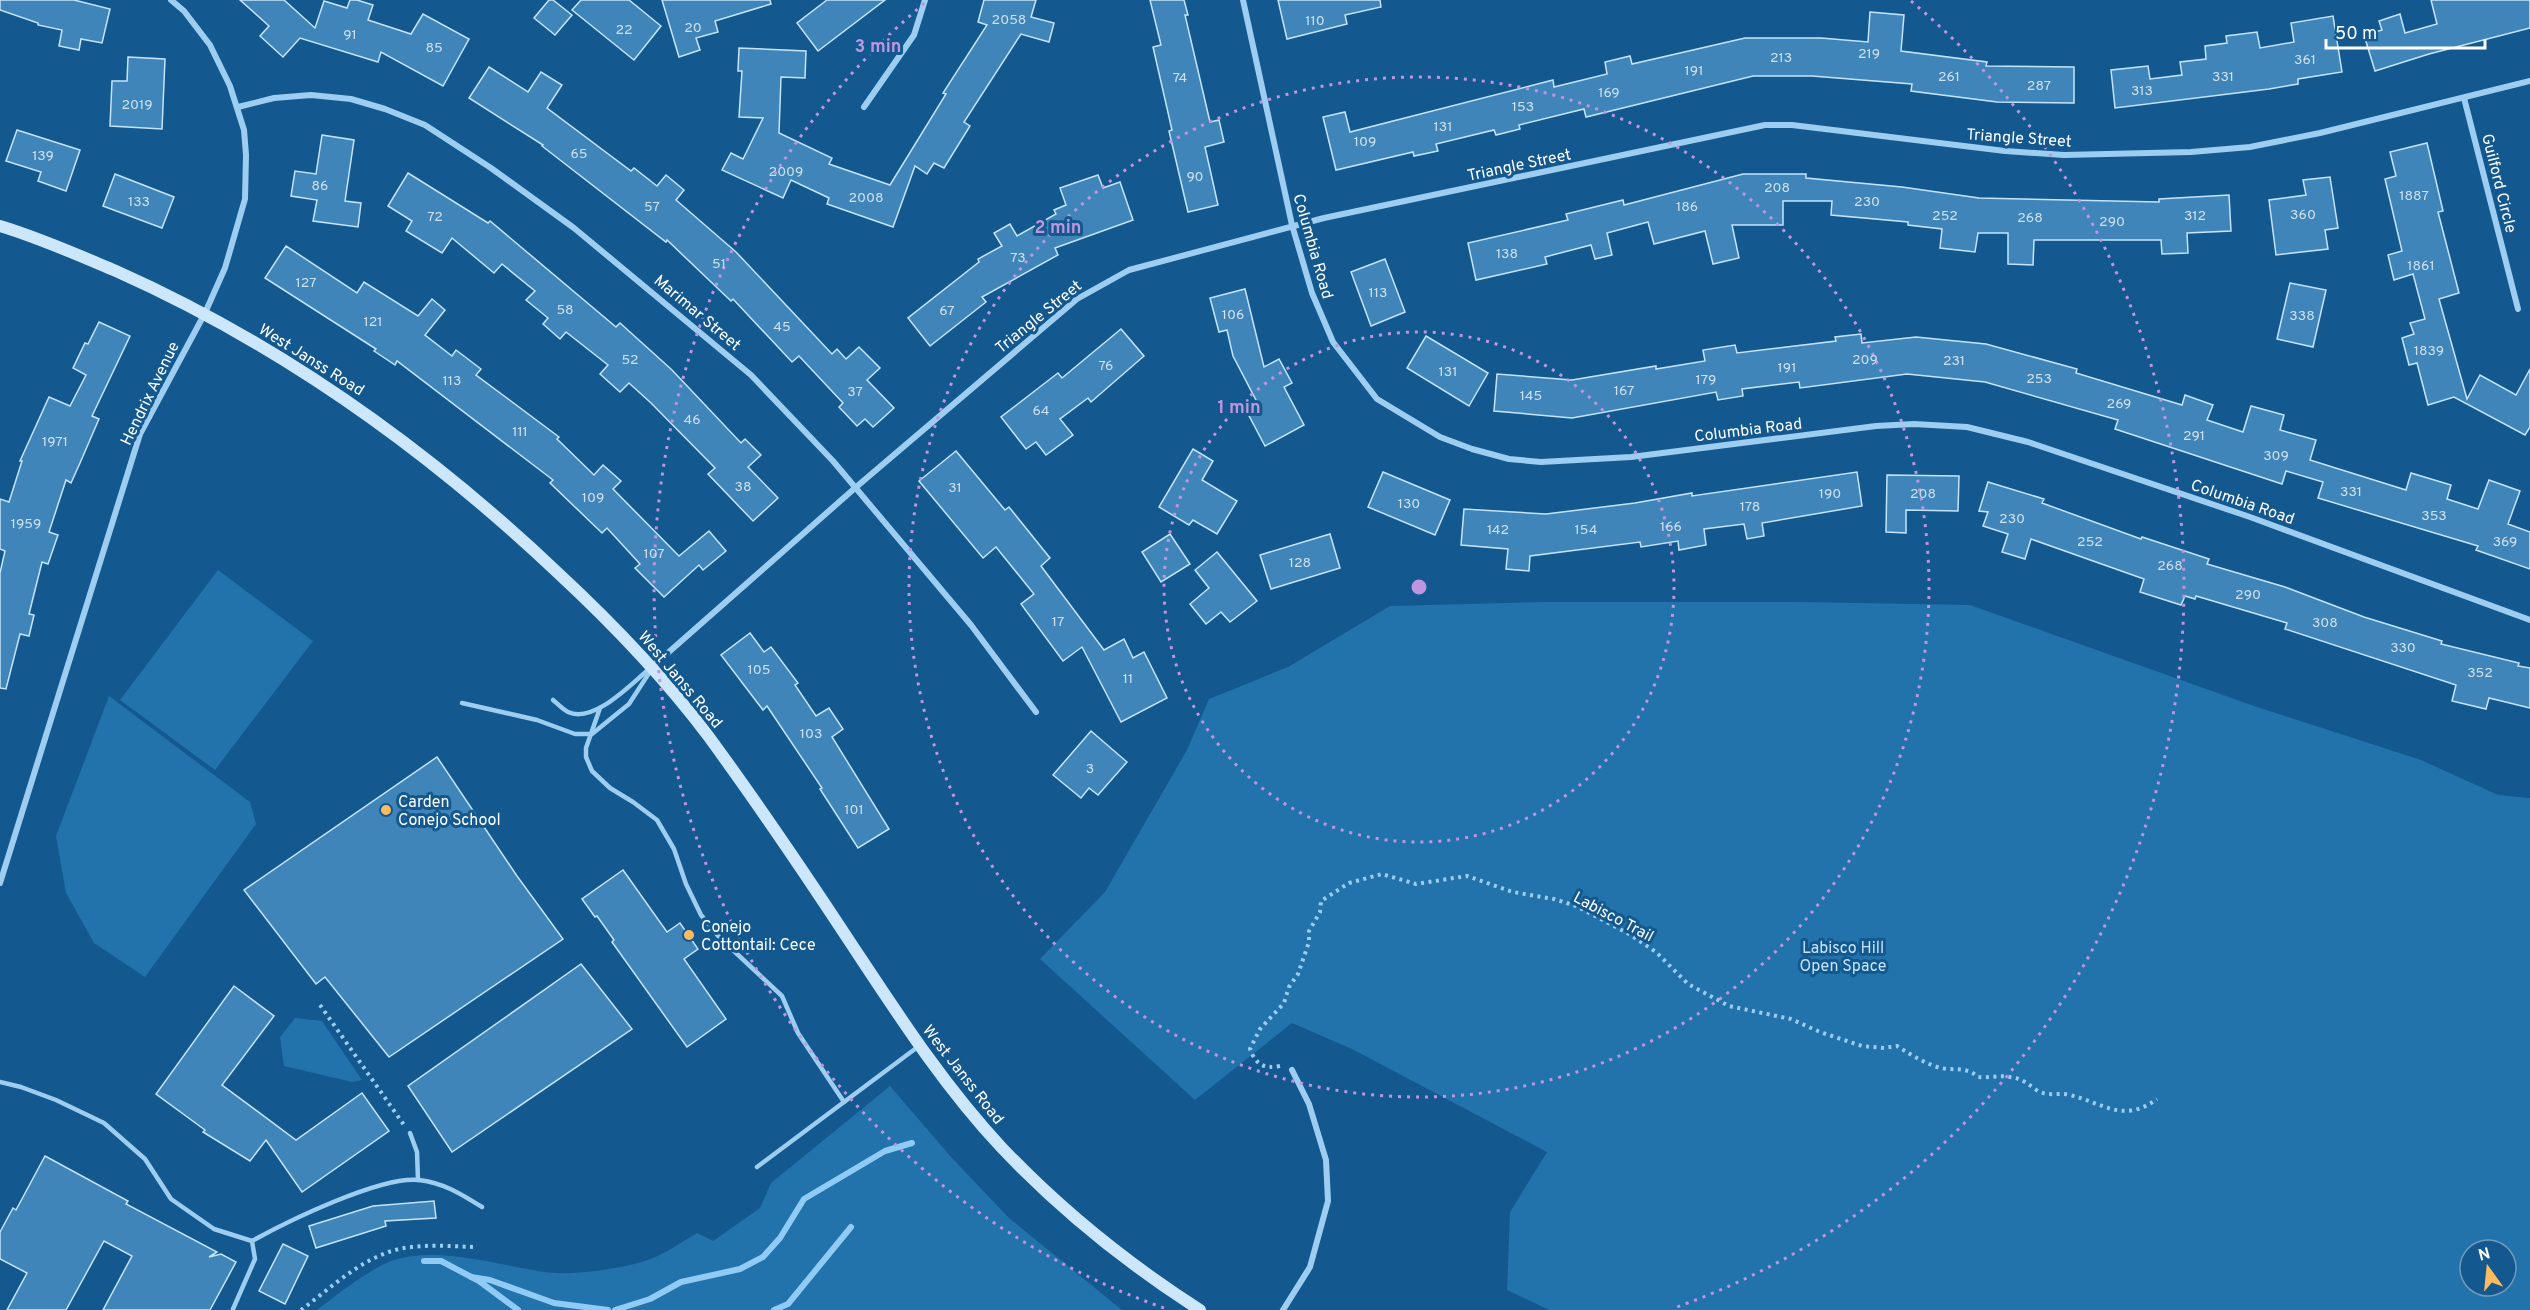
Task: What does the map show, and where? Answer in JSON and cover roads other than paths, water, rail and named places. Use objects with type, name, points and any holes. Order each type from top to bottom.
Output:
[{"type":"main road","name":"West Janss Road","points":[[0,226],[64,248],[204,314],[313,379],[421,452],[521,537],[653,666],[765,814],[919,1046],[1001,1147],[1089,1230],[1200,1310]]},
{"type":"street","name":"Hendrix Avenue","points":[[0,883],[140,434],[204,314],[225,268],[245,200],[246,155],[238,107],[210,45],[184,11],[171,0]]},
{"type":"street","points":[[864,107],[914,35],[925,0]]},
{"type":"street","name":"Columbia Road","points":[[1243,0],[1292,225],[1312,293],[1333,342],[1355,374],[1377,399],[1440,437],[1509,459],[1572,462],[1631,457],[1876,426],[1914,424],[1967,427],[2028,442],[2250,517],[2530,620]]},
{"type":"street","name":"Triangle Street","points":[[653,666],[855,488],[1077,299],[1101,284],[1138,267],[1292,225],[1765,125],[1792,125],[2005,151],[2064,154],[2191,152],[2250,147],[2320,134],[2530,81]]},
{"type":"street","name":"Marimar Street","points":[[238,107],[274,98],[310,95],[351,99],[385,109],[425,126],[491,168],[574,228],[751,375],[833,460],[971,625],[1036,712]]},
{"type":"street","name":"Guilford Circle","points":[[2464,98],[2518,309]]},
{"type":"street","points":[[1283,1310],[1310,1267],[1328,1201],[1326,1160],[1309,1104],[1292,1070]]},
{"type":"lane","points":[[553,699],[566,711],[586,714],[600,708],[653,666]]},
{"type":"lane","points":[[462,703],[537,720],[574,734],[592,734],[629,704],[653,666]]},
{"type":"lane","points":[[600,708],[586,748],[586,757],[592,771],[610,788],[657,820],[674,849],[686,884],[701,915],[720,939],[782,996],[798,1033],[844,1102]]},
{"type":"lane","points":[[757,1167],[919,1046]]},
{"type":"lane","points":[[0,1082],[56,1100],[104,1123],[145,1159],[171,1199],[214,1229],[252,1241],[300,1215],[382,1186],[417,1180],[450,1187],[482,1207]]},
{"type":"lane","points":[[410,1133],[417,1152],[417,1180]]},
{"type":"lane","points":[[233,1309],[255,1259],[252,1241]]},
{"type":"waterway","points":[[615,1310],[650,1299],[681,1282],[740,1269],[763,1257],[780,1238],[804,1199],[885,1151],[912,1143]]},
{"type":"waterway","points":[[774,1310],[788,1304],[851,1227]]},
{"type":"waterway","points":[[424,1261],[441,1261],[479,1281],[518,1310]]},
{"type":"waterway","points":[[471,1277],[490,1280],[554,1303],[608,1310]]},
{"type":"place","name":"Carden Conejo School","points":[[386,810]]},
{"type":"place","name":"Conejo Cottontail: Cece","points":[[689,935]]},
{"type":"park label","name":"Labisco Hill Open Space","points":[[1843,956]]}]
